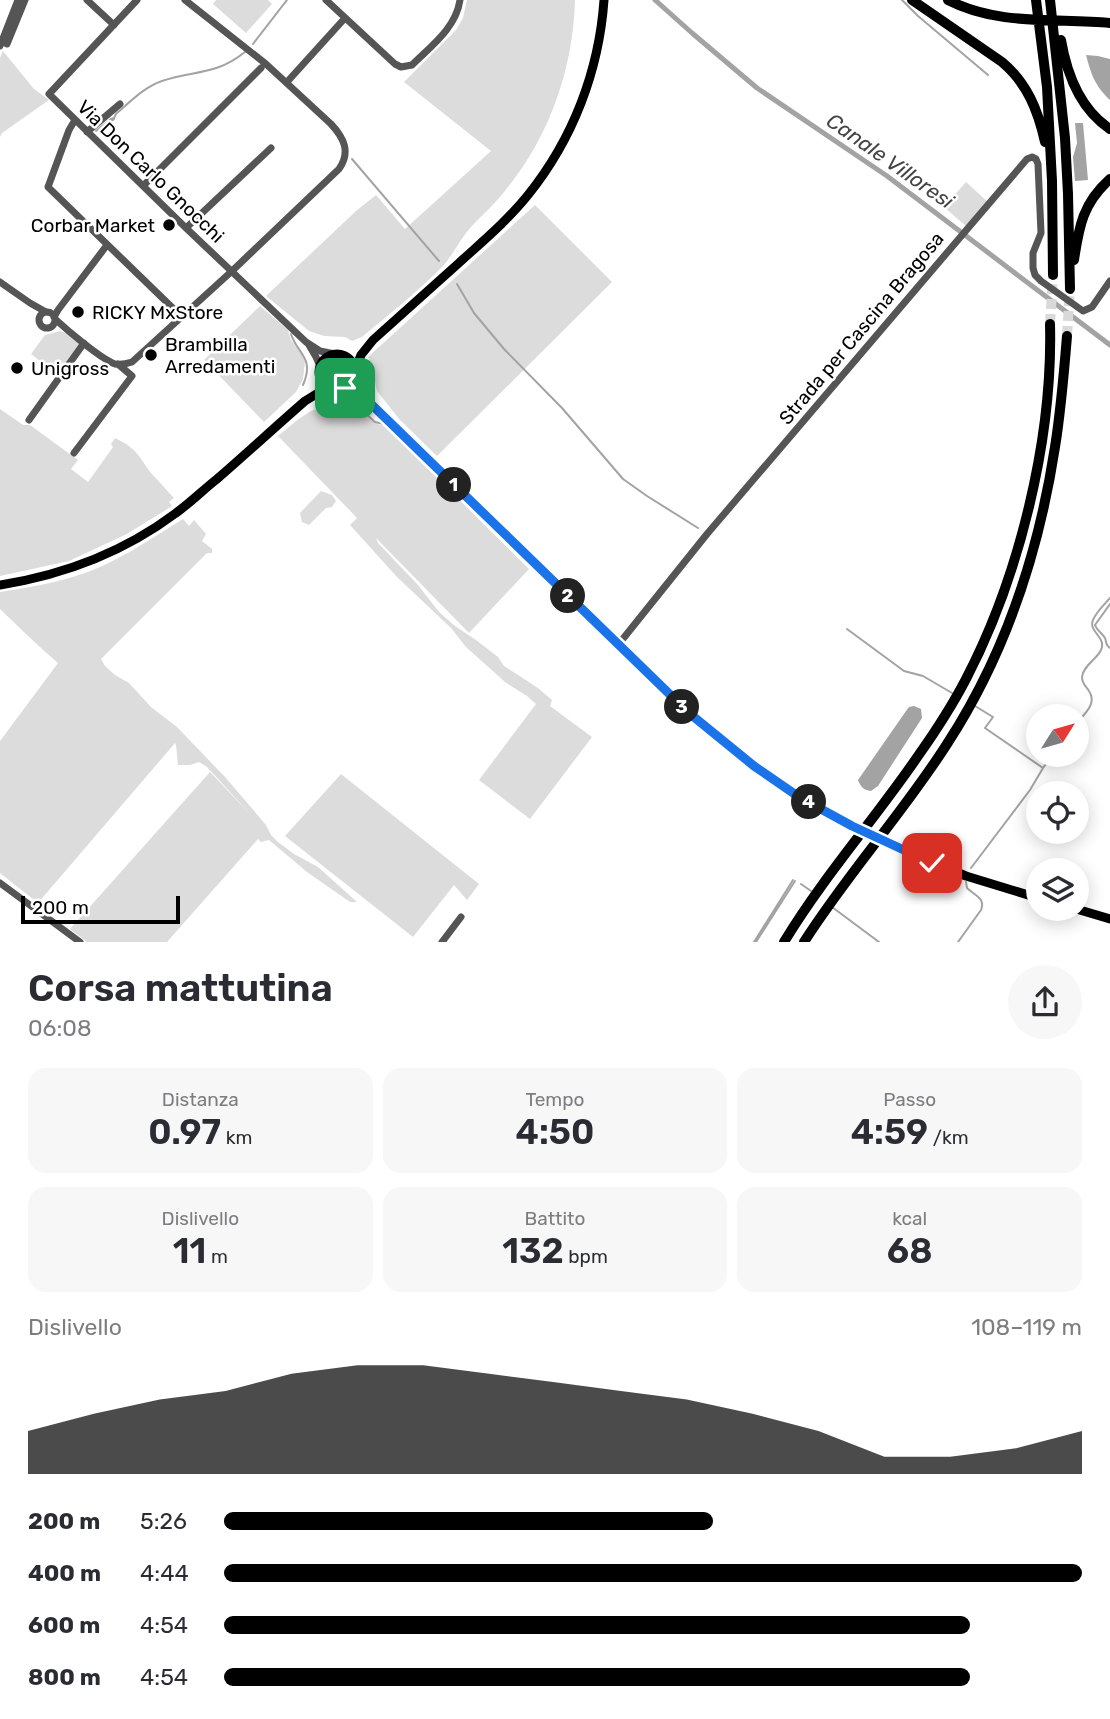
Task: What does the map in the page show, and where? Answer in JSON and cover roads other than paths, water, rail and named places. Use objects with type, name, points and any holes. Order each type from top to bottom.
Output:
[{"type":"highway","points":[[912,0],[1002,62],[1018,79],[1035,105],[1052,181]]},
{"type":"highway","points":[[948,0],[984,14],[1000,17],[1110,23]]},
{"type":"highway","points":[[1036,0],[1047,87],[1053,275]]},
{"type":"highway","points":[[1050,0],[1065,138],[1070,289],[1083,214],[1093,197],[1110,179]]},
{"type":"highway","points":[[1056,0],[1061,43],[1069,74],[1086,106],[1110,129]]},
{"type":"highway","points":[[784,942],[817,892],[898,786],[936,730],[965,681],[985,637],[1014,558],[1033,483],[1046,400],[1050,324]]},
{"type":"highway","points":[[804,942],[937,760],[978,693],[993,661],[1021,587],[1044,505],[1057,435],[1067,336]]},
{"type":"main road","points":[[305,401],[320,392],[349,386],[362,354],[373,341],[500,226],[527,196],[567,135],[586,92],[599,40],[604,0]]},
{"type":"main road","points":[[0,585],[72,568],[110,553],[177,513],[305,401],[314,390],[326,358],[357,350],[373,341]]},
{"type":"main road","points":[[338,354],[351,361],[360,389],[371,404],[689,713],[778,784],[889,844],[966,876],[1026,894]]},
{"type":"main road","points":[[320,370],[323,383],[335,390],[354,393],[371,404]]},
{"type":"main road","points":[[1089,913],[1110,919]]},
{"type":"street","points":[[4,45],[18,0]]},
{"type":"street","points":[[4,45],[25,0]]},
{"type":"street","points":[[87,0],[114,25],[137,0]]},
{"type":"street","points":[[118,364],[134,360],[182,317],[339,169],[344,160],[345,150],[339,132],[266,64],[185,0]]},
{"type":"street","points":[[326,0],[401,67],[412,65],[450,26],[460,0]]},
{"type":"street","points":[[287,82],[345,18]]},
{"type":"street","name":"Via Don Carlo Gnocchi","points":[[114,25],[49,94],[306,342]]},
{"type":"street","points":[[143,186],[261,68]]},
{"type":"street","points":[[87,132],[120,104]]},
{"type":"street","points":[[75,120],[48,187],[182,317]]},
{"type":"street","points":[[186,228],[271,148]]},
{"type":"street","name":"Strada per Cascina Bragosa","points":[[618,645],[707,534],[1024,161],[1032,156],[1038,164],[1040,237],[1033,256],[1035,275],[1083,312],[1092,307],[1110,281]]},
{"type":"street","points":[[30,303],[43,327],[107,244]]},
{"type":"street","points":[[0,282],[52,316],[132,376],[74,453]]},
{"type":"street","points":[[40,319],[42,315],[52,316]]},
{"type":"street","points":[[306,342],[320,351],[338,354]]},
{"type":"street","points":[[306,342],[315,353],[320,370]]},
{"type":"street","points":[[29,420],[85,343]]},
{"type":"street","points":[[0,883],[80,942]]},
{"type":"street","points":[[442,942],[461,917]]},
{"type":"waterway","points":[[253,44],[287,0]]},
{"type":"waterway","name":"Canale Villoresi","points":[[655,0],[757,88],[887,176],[1110,345]]},
{"type":"waterway","points":[[902,0],[988,75]]},
{"type":"waterway","points":[[96,131],[149,87],[214,69],[245,52]]},
{"type":"waterway","points":[[99,132],[114,119]]},
{"type":"waterway","points":[[352,159],[439,261]]},
{"type":"waterway","points":[[457,284],[474,313],[504,349],[562,408],[623,479],[698,528]]},
{"type":"waterway","points":[[291,334],[306,362],[303,385]]},
{"type":"waterway","points":[[321,404],[354,403],[375,422],[384,424],[418,457]]},
{"type":"waterway","points":[[1089,709],[1092,700],[1082,677],[1102,645],[1092,624],[1098,611],[1110,598]]},
{"type":"waterway","points":[[1110,604],[1095,625],[1110,648]]},
{"type":"waterway","points":[[847,629],[904,671],[923,676],[952,693]]},
{"type":"waterway","points":[[975,706],[993,717],[985,728],[1043,768]]},
{"type":"waterway","points":[[971,868],[1030,790],[1044,767]]},
{"type":"waterway","points":[[754,942],[793,880]]},
{"type":"waterway","points":[[756,942],[795,881]]},
{"type":"waterway","points":[[958,942],[982,906],[981,900],[967,888],[966,882]]},
{"type":"waterway","points":[[801,884],[811,891]]},
{"type":"waterway","points":[[832,907],[879,942]]},
{"type":"tunnel","points":[[1050,324],[1053,275]]},
{"type":"tunnel","points":[[1067,336],[1070,289]]},
{"type":"place","name":"Corbar Market","points":[[169,225]]},
{"type":"place","name":"RICKY MxStore","points":[[78,312]]},
{"type":"place","name":"Brambilla Arredamenti","points":[[151,355]]},
{"type":"place","name":"Unigross","points":[[17,368]]}]
